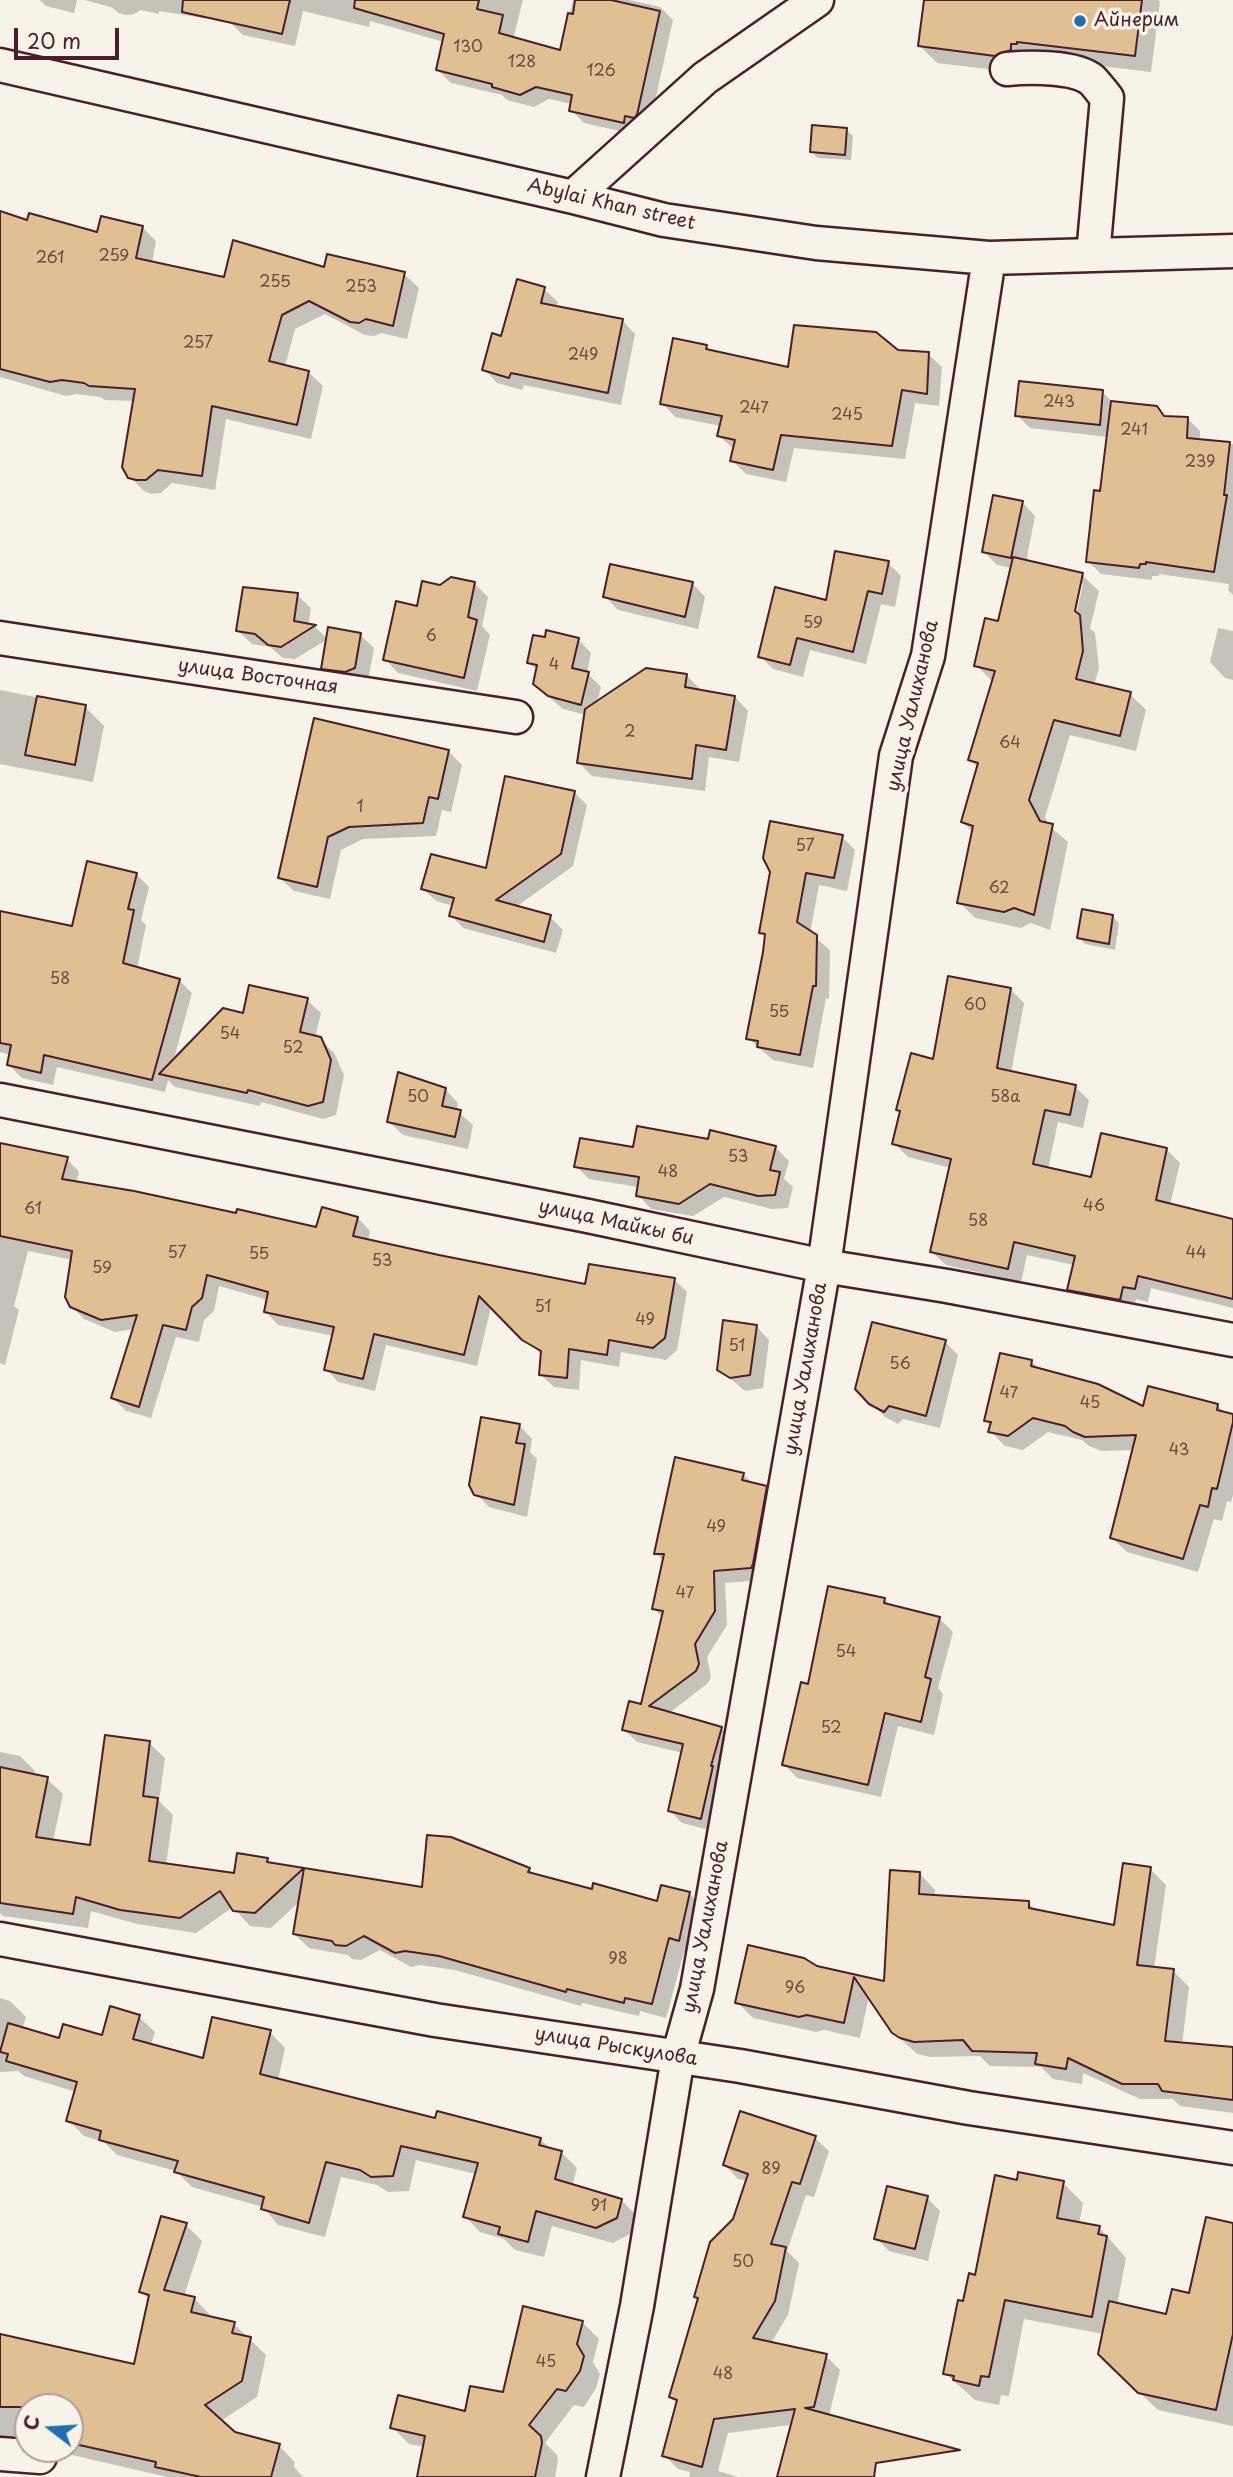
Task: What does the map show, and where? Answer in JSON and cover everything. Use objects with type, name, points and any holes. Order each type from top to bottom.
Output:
[{"type":"street","points":[[573,197],[705,79],[817,0]]},
{"type":"street","name":"Abylai Khan street","points":[[0,65],[664,220],[816,243],[989,258],[1233,251]]},
{"type":"street","points":[[1007,69],[1025,67],[1063,70],[1090,78],[1107,98],[1093,255]]},
{"type":"street","name":"улица Уалиханова","points":[[603,2477],[637,2306],[678,2057],[697,1989],[824,1266],[897,756],[928,656],[989,258]]},
{"type":"street","name":"улица Восточная","points":[[0,638],[516,717]]},
{"type":"street","name":"улица Майкы би","points":[[0,1100],[588,1216],[824,1266],[947,1286],[1233,1340]]},
{"type":"street","name":"улица Рыскулова","points":[[0,1939],[435,2020],[678,2057],[969,2108],[1233,2148]]},
{"type":"building","points":[[183,0],[290,0],[282,34],[182,12]]},
{"type":"building","points":[[355,0],[479,0],[477,9],[503,15],[499,33],[560,50],[568,13],[573,14],[575,0],[611,0],[660,11],[637,115],[634,118],[625,116],[624,123],[569,111],[572,95],[536,87],[520,95],[492,87],[492,84],[436,70],[444,34],[354,8]]},
{"type":"building","points":[[924,0],[1142,0],[1135,56],[1017,42],[1011,44],[1011,50],[995,56],[918,46]]},
{"type":"building","points":[[812,125],[847,128],[845,155],[810,152]]},
{"type":"building","points":[[0,211],[27,220],[29,213],[97,232],[101,216],[143,226],[136,258],[224,277],[233,240],[324,267],[327,254],[405,272],[393,326],[366,319],[359,323],[350,322],[309,301],[282,315],[269,361],[309,371],[297,425],[212,406],[202,476],[158,470],[146,480],[136,480],[128,478],[122,467],[135,389],[89,386],[62,380],[50,382],[0,369]]},
{"type":"building","points":[[517,279],[545,287],[541,303],[623,319],[608,393],[511,373],[509,378],[482,370],[492,333],[501,336]]},
{"type":"building","points":[[794,325],[876,332],[898,350],[929,352],[927,394],[902,390],[892,446],[781,435],[773,470],[730,461],[735,440],[717,436],[722,416],[660,404],[673,338],[707,345],[706,349],[788,367]]},
{"type":"building","points":[[1019,381],[1103,390],[1100,425],[1015,416]]},
{"type":"building","points":[[1111,401],[1157,406],[1164,416],[1188,417],[1187,438],[1230,442],[1224,495],[1227,495],[1214,572],[1146,562],[1140,564],[1139,568],[1086,562],[1094,490],[1100,491]]},
{"type":"building","points":[[993,495],[1023,501],[1011,558],[982,552]]},
{"type":"building","points":[[835,551],[889,561],[882,594],[868,591],[853,652],[797,638],[790,665],[758,657],[775,587],[826,600]]},
{"type":"building","points":[[1013,557],[1083,573],[1075,611],[1080,615],[1083,651],[1076,679],[1131,692],[1120,736],[1054,720],[1029,800],[1040,821],[1053,824],[1034,915],[1014,908],[1004,912],[957,903],[973,826],[961,822],[978,763],[968,760],[995,671],[974,666],[985,618],[998,621]]},
{"type":"building","points":[[610,564],[693,582],[685,617],[603,597]]},
{"type":"building","points":[[451,577],[475,582],[468,617],[477,620],[464,678],[383,660],[396,601],[417,606],[422,581],[440,585]]},
{"type":"building","points":[[243,587],[298,593],[294,621],[316,625],[281,647],[268,645],[255,634],[236,631]]},
{"type":"building","points":[[328,627],[361,633],[355,668],[345,672],[321,669]]},
{"type":"building","points":[[546,630],[579,638],[572,668],[589,672],[581,705],[548,696],[533,684],[537,665],[527,663],[533,635],[545,637]]},
{"type":"building","points":[[646,668],[687,674],[685,687],[735,696],[726,750],[696,745],[692,779],[577,763],[585,709]]},
{"type":"building","points":[[37,696],[86,705],[75,765],[25,755]]},
{"type":"building","points":[[314,718],[449,750],[438,799],[429,797],[423,823],[349,827],[328,837],[317,887],[278,878]]},
{"type":"building","points":[[505,776],[575,791],[561,854],[496,900],[551,915],[544,942],[449,916],[454,898],[421,889],[431,854],[486,868]]},
{"type":"building","points":[[770,821],[843,835],[834,878],[806,873],[797,922],[817,935],[816,986],[813,986],[800,1055],[757,1047],[758,1041],[746,1039],[765,934],[759,933],[770,872],[763,858]]},
{"type":"building","points":[[87,861],[137,873],[128,909],[134,910],[123,963],[180,979],[152,1080],[44,1055],[41,1073],[7,1065],[11,1045],[0,1043],[0,911],[72,926]]},
{"type":"building","points":[[1082,909],[1113,915],[1109,944],[1077,938]]},
{"type":"building","points":[[948,976],[1011,988],[997,1068],[1076,1085],[1070,1115],[1045,1110],[1033,1164],[1091,1177],[1101,1133],[1167,1148],[1156,1200],[1233,1219],[1233,1299],[1138,1276],[1135,1289],[1123,1287],[1120,1300],[1067,1290],[1075,1256],[1014,1242],[1008,1269],[930,1252],[951,1159],[892,1144],[900,1111],[896,1110],[911,1053],[933,1059]]},
{"type":"building","points":[[249,985],[308,998],[300,1032],[321,1037],[331,1060],[323,1102],[308,1106],[248,1090],[247,1093],[159,1074],[223,1008],[243,1013]]},
{"type":"building","points":[[398,1072],[446,1088],[442,1106],[461,1110],[455,1137],[387,1122]]},
{"type":"building","points":[[637,1126],[708,1139],[710,1130],[776,1146],[770,1170],[780,1172],[775,1195],[758,1196],[710,1184],[679,1204],[636,1196],[639,1177],[574,1167],[580,1138],[633,1147]]},
{"type":"building","points":[[0,1143],[68,1157],[62,1179],[236,1213],[237,1209],[316,1227],[322,1207],[358,1217],[353,1236],[439,1255],[585,1284],[589,1264],[675,1278],[665,1338],[653,1348],[609,1340],[607,1355],[569,1349],[567,1378],[539,1375],[541,1351],[522,1340],[479,1296],[464,1355],[374,1334],[363,1379],[324,1370],[334,1327],[264,1312],[268,1292],[207,1275],[202,1298],[192,1307],[186,1330],[163,1325],[139,1407],[111,1398],[137,1315],[101,1320],[70,1307],[65,1297],[72,1251],[0,1236]]},
{"type":"building","points":[[723,1320],[757,1325],[750,1375],[730,1378],[717,1370]]},
{"type":"building","points":[[872,1322],[946,1340],[926,1416],[889,1406],[884,1412],[869,1404],[855,1389]]},
{"type":"building","points":[[1000,1353],[1032,1360],[1031,1366],[1098,1384],[1143,1406],[1148,1386],[1218,1404],[1217,1410],[1233,1414],[1217,1489],[1212,1488],[1208,1507],[1200,1505],[1183,1559],[1110,1538],[1136,1435],[1085,1437],[1065,1426],[1033,1418],[1008,1436],[988,1432],[991,1422],[984,1421]]},
{"type":"building","points":[[481,1417],[520,1424],[516,1443],[525,1444],[514,1505],[474,1495],[469,1485]]},
{"type":"building","points":[[675,1457],[744,1473],[742,1480],[767,1486],[751,1568],[714,1571],[715,1611],[695,1644],[699,1664],[696,1671],[649,1706],[722,1727],[701,1819],[668,1811],[683,1744],[622,1730],[629,1701],[641,1704],[663,1611],[652,1609],[664,1554],[654,1554]]},
{"type":"building","points":[[828,1586],[885,1598],[884,1603],[940,1617],[925,1677],[931,1679],[921,1722],[885,1713],[868,1785],[782,1765],[801,1682],[808,1684]]},
{"type":"building","points":[[105,1735],[150,1741],[143,1796],[158,1798],[149,1861],[234,1873],[237,1853],[268,1858],[267,1862],[304,1868],[255,1913],[233,1911],[220,1891],[180,1918],[120,1910],[76,1897],[73,1914],[0,1903],[0,1767],[48,1777],[36,1837],[90,1845]]},
{"type":"building","points":[[427,1835],[451,1837],[530,1868],[528,1872],[592,1889],[593,1883],[657,1901],[661,1885],[690,1892],[679,1941],[669,1938],[652,2004],[625,1998],[624,2003],[567,1989],[566,1992],[439,1956],[405,1951],[395,1953],[364,1936],[346,1946],[293,1934],[304,1868],[422,1887]]},
{"type":"building","points":[[1123,1863],[1151,1867],[1137,1965],[1174,1969],[1165,2041],[1233,2047],[1233,2100],[1162,2091],[1158,2084],[1122,2084],[1068,2058],[1066,2069],[1035,2064],[1037,2053],[972,2051],[963,2040],[914,2042],[900,2038],[892,2033],[854,1977],[844,2023],[807,2015],[799,2017],[735,2003],[748,1945],[804,1958],[817,1966],[884,1981],[890,1870],[920,1872],[919,1894],[1029,1901],[1029,1908],[1114,1925]]},
{"type":"building","points":[[110,2006],[140,2015],[133,2039],[203,2058],[212,2017],[271,2030],[260,2074],[435,2118],[437,2111],[541,2138],[539,2145],[562,2151],[555,2179],[622,2199],[617,2218],[596,2228],[536,2211],[528,2242],[498,2234],[500,2227],[463,2217],[478,2163],[401,2146],[393,2176],[371,2177],[360,2170],[326,2162],[309,2223],[261,2209],[264,2197],[174,2172],[178,2161],[99,2140],[101,2131],[66,2121],[77,2082],[6,2061],[8,2054],[0,2052],[8,2023],[59,2038],[63,2024],[102,2035]]},
{"type":"building","points":[[740,2111],[816,2136],[800,2184],[792,2182],[771,2244],[786,2247],[775,2301],[753,2338],[827,2354],[814,2407],[805,2408],[960,2450],[876,2463],[874,2477],[777,2477],[795,2409],[714,2419],[702,2467],[662,2456],[677,2400],[669,2397],[698,2298],[694,2297],[710,2242],[733,2219],[748,2174],[723,2165]]},
{"type":"building","points":[[1018,2172],[1064,2181],[1057,2218],[1100,2226],[1098,2234],[1107,2236],[1092,2317],[1005,2300],[989,2377],[981,2376],[979,2386],[953,2380],[954,2376],[943,2374],[958,2300],[963,2301],[969,2273],[975,2275],[995,2175],[1017,2180]]},
{"type":"building","points":[[887,2186],[928,2196],[915,2249],[874,2239]]},
{"type":"building","points":[[161,2216],[187,2223],[164,2290],[195,2297],[191,2312],[235,2322],[232,2333],[251,2337],[242,2381],[205,2405],[235,2432],[280,2444],[271,2477],[201,2477],[155,2467],[156,2462],[84,2446],[84,2393],[14,2393],[14,2407],[0,2407],[0,2334],[134,2364],[149,2295],[139,2292]]},
{"type":"building","points":[[1206,2217],[1233,2223],[1233,2334],[1216,2410],[1138,2393],[1098,2354],[1109,2301],[1166,2314],[1172,2289],[1189,2293]]},
{"type":"building","points":[[523,2306],[583,2321],[577,2344],[584,2356],[580,2371],[566,2391],[557,2389],[529,2425],[541,2436],[542,2443],[535,2477],[417,2477],[425,2436],[390,2428],[398,2395],[465,2411],[470,2386],[503,2392]]},
{"type":"place","name":"Айнерим","points":[[1080,21]]}]
